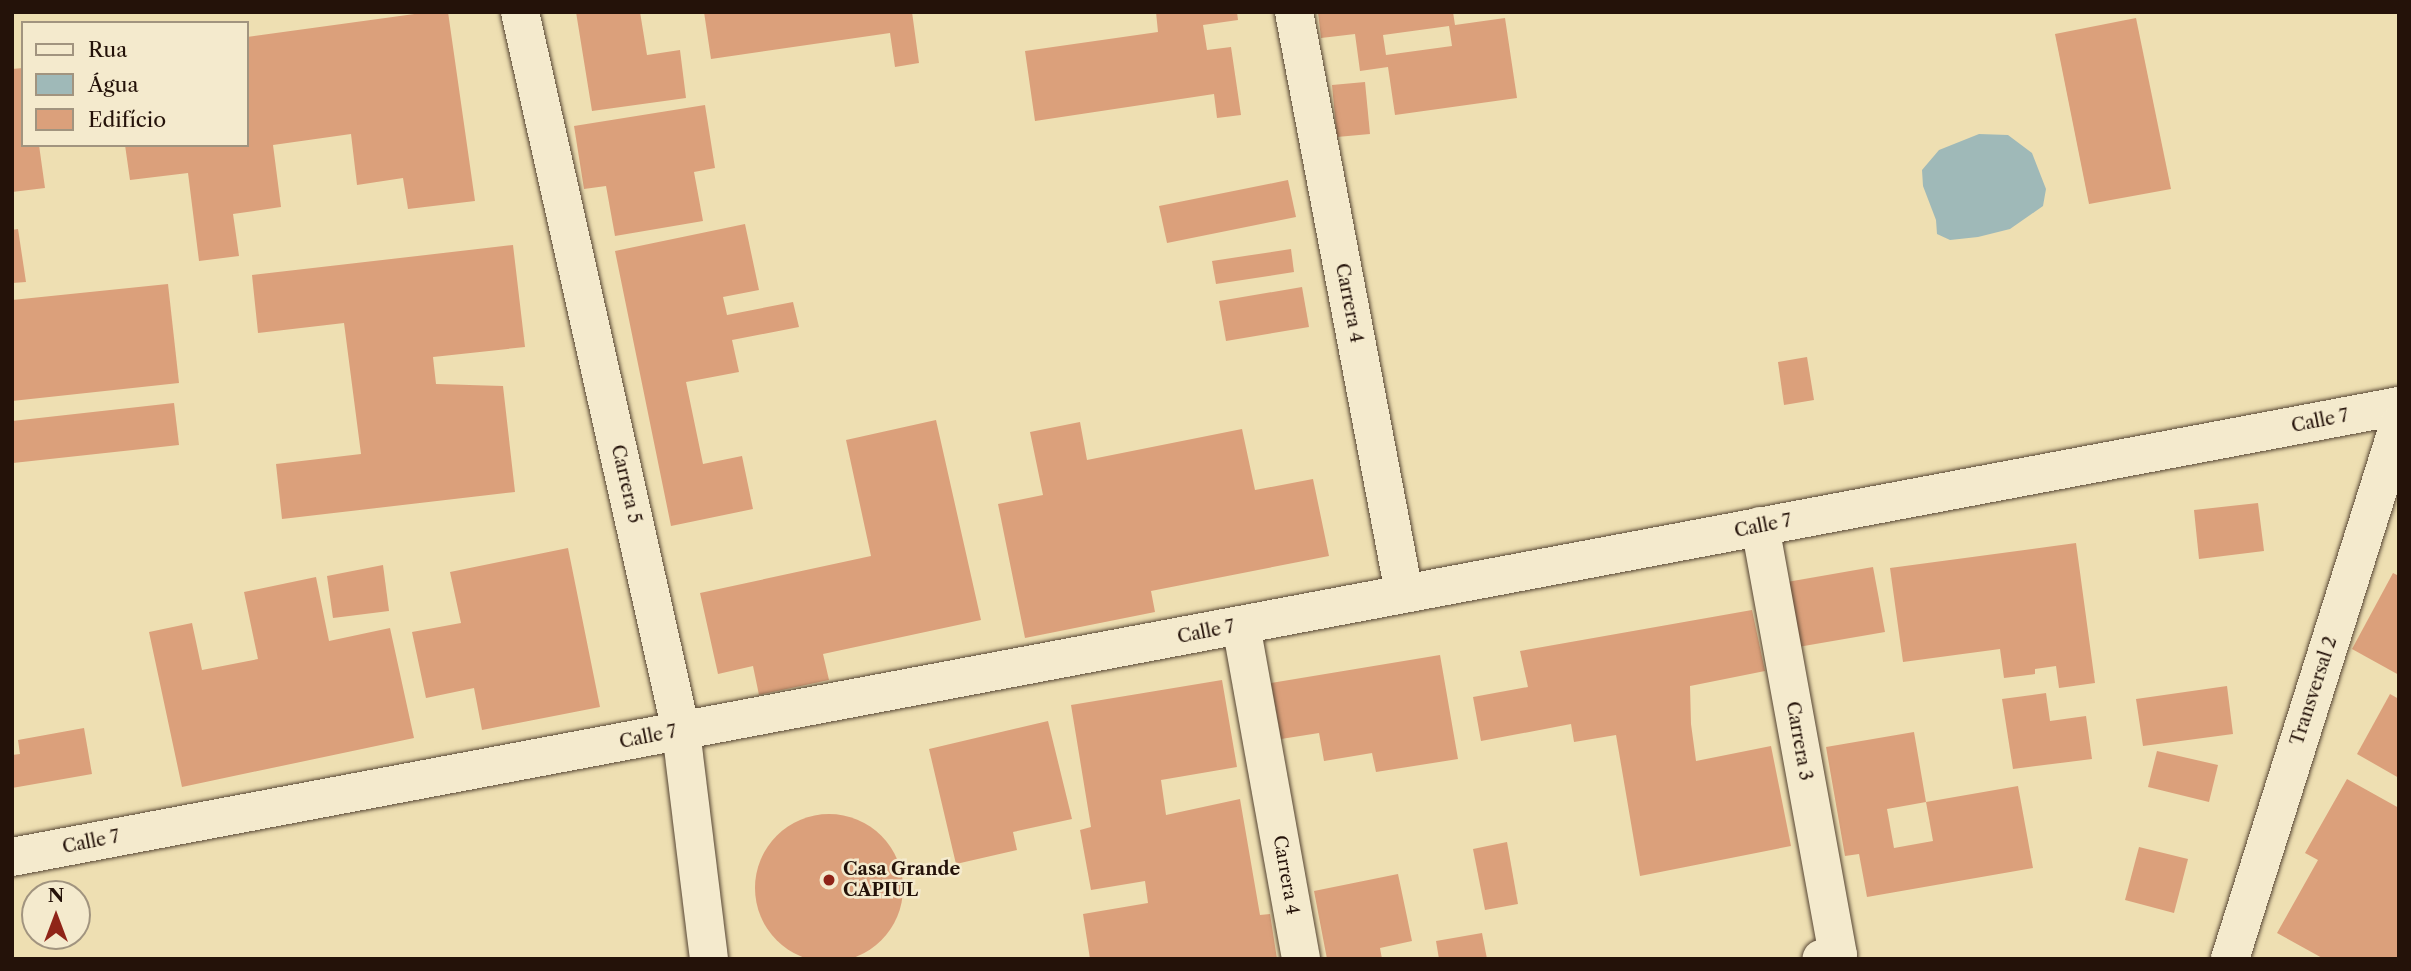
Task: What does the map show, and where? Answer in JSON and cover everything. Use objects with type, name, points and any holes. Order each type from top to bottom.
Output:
[{"type":"street","name":"Carrera 5","points":[[520,12],[681,731],[709,959]]},
{"type":"street","name":"Carrera 4","points":[[1294,12],[1404,593]]},
{"type":"street","name":"Calle 7","points":[[12,857],[2399,406]]},
{"type":"street","name":"Transversal 2","points":[[2230,959],[2399,424]]},
{"type":"street","name":"Carrera 3","points":[[1760,526],[1830,957]]},
{"type":"street","name":"Carrera 4","points":[[1241,625],[1301,959]]},
{"type":"water","points":[[1979,134],[2008,135],[2032,153],[2046,189],[2043,206],[2010,229],[1950,240],[1937,234],[1936,220],[1923,186],[1922,170],[1939,150]]},
{"type":"building","points":[[429,12],[448,12],[475,201],[408,209],[403,178],[357,185],[351,134],[273,145],[281,207],[233,214],[239,256],[199,261],[188,173],[130,180],[125,147],[248,147],[248,37]]},
{"type":"building","points":[[576,12],[640,12],[647,55],[680,50],[686,98],[592,111]]},
{"type":"building","points":[[704,12],[912,12],[919,63],[895,67],[890,33],[711,59]]},
{"type":"building","points":[[1156,12],[1237,12],[1238,20],[1203,25],[1207,50],[1231,47],[1241,115],[1217,118],[1214,94],[1035,121],[1025,51],[1158,32]]},
{"type":"building","points":[[1318,12],[1453,12],[1455,25],[1505,18],[1517,98],[1395,115],[1388,67],[1360,71],[1355,34],[1321,38]],"holes":[[[1449,26],[1452,46],[1386,55],[1383,35]]]},
{"type":"building","points":[[2136,18],[2171,189],[2089,204],[2055,34]]},
{"type":"building","points":[[21,68],[21,147],[39,147],[45,188],[12,192],[12,69]]},
{"type":"building","points":[[1365,82],[1370,134],[1337,137],[1332,85]]},
{"type":"building","points":[[705,105],[715,168],[694,172],[703,221],[615,236],[606,186],[584,189],[574,126]]},
{"type":"building","points":[[1288,180],[1296,217],[1167,243],[1159,206]]},
{"type":"building","points":[[745,224],[759,290],[723,297],[727,315],[793,302],[799,327],[732,340],[739,372],[686,382],[703,464],[742,456],[753,509],[671,526],[615,251]]},
{"type":"building","points":[[18,229],[26,282],[12,283],[12,230]]},
{"type":"building","points":[[513,245],[525,347],[433,357],[436,384],[503,386],[515,492],[282,519],[276,464],[361,454],[344,323],[258,333],[252,275]]},
{"type":"building","points":[[1291,249],[1294,272],[1216,284],[1212,261]]},
{"type":"building","points":[[168,284],[179,383],[12,401],[12,300]]},
{"type":"building","points":[[1302,287],[1309,327],[1226,341],[1219,301]]},
{"type":"building","points":[[1807,357],[1814,400],[1784,405],[1778,362]]},
{"type":"building","points":[[174,403],[179,445],[13,463],[12,421]]},
{"type":"building","points":[[936,420],[981,620],[823,654],[829,680],[759,695],[753,666],[718,674],[700,593],[871,556],[846,440]]},
{"type":"building","points":[[1080,422],[1087,460],[1242,429],[1255,490],[1313,479],[1329,556],[1151,591],[1155,612],[1025,638],[998,504],[1043,495],[1030,432]]},
{"type":"building","points":[[2258,503],[2264,551],[2199,559],[2194,510]]},
{"type":"building","points":[[2076,543],[2095,683],[2059,688],[2056,666],[2035,669],[2035,674],[2004,678],[2000,649],[1903,662],[1890,568]]},
{"type":"building","points":[[568,548],[600,707],[482,730],[474,688],[426,698],[412,632],[461,623],[450,572]]},
{"type":"building","points":[[383,565],[389,611],[333,618],[327,576]]},
{"type":"building","points":[[1873,567],[1885,632],[1798,647],[1787,582]]},
{"type":"building","points":[[2393,573],[2399,576],[2399,675],[2352,649]]},
{"type":"building","points":[[316,577],[329,641],[390,628],[414,738],[182,787],[149,632],[192,623],[202,670],[258,659],[244,592]]},
{"type":"building","points":[[1752,610],[1765,671],[1690,686],[1696,761],[1771,746],[1791,846],[1640,876],[1616,735],[1574,742],[1571,724],[1481,741],[1473,697],[1528,687],[1520,651]]},
{"type":"building","points":[[1440,655],[1458,759],[1376,772],[1372,753],[1324,761],[1319,733],[1281,739],[1271,683]]},
{"type":"building","points":[[1222,680],[1237,767],[1161,780],[1166,815],[1240,799],[1260,915],[1270,914],[1277,959],[1090,959],[1083,914],[1148,903],[1145,881],[1091,890],[1080,830],[1091,827],[1071,705]]},
{"type":"building","points":[[2227,686],[2233,734],[2143,746],[2136,699]]},
{"type":"building","points":[[2046,693],[2050,721],[2086,716],[2092,759],[2013,769],[2002,699]]},
{"type":"building","points":[[2390,694],[2399,699],[2399,778],[2357,754]]},
{"type":"building","points":[[1048,721],[1072,819],[1013,832],[1017,850],[956,864],[929,749]]},
{"type":"building","points":[[84,728],[92,774],[12,788],[12,755],[20,754],[18,740]]},
{"type":"building","points":[[1914,732],[1926,802],[2018,786],[2033,868],[1867,897],[1859,854],[1845,856],[1826,747]],"holes":[[[1926,802],[1933,841],[1894,848],[1887,809]]]},
{"type":"building","points":[[2157,751],[2218,765],[2209,802],[2148,787]]},
{"type":"building","points":[[2347,779],[2399,808],[2399,959],[2324,959],[2277,933],[2318,860],[2305,853]]},
{"type":"building","name":"Casa Grande CAPIUL","points":[[829,814],[857,819],[882,835],[898,860],[903,888],[898,916],[882,941],[857,957],[829,962],[801,957],[776,941],[760,916],[755,888],[760,860],[776,835],[801,819]]},
{"type":"building","points":[[1507,842],[1518,904],[1485,910],[1473,849]]},
{"type":"building","points":[[2139,847],[2188,859],[2174,913],[2125,900]]},
{"type":"building","points":[[1398,874],[1412,941],[1380,948],[1382,959],[1327,959],[1314,891]]},
{"type":"building","points":[[1482,933],[1487,959],[1439,959],[1436,941]]},
{"type":"place","name":"Casa Grande CAPIUL","points":[[829,880]]}]
